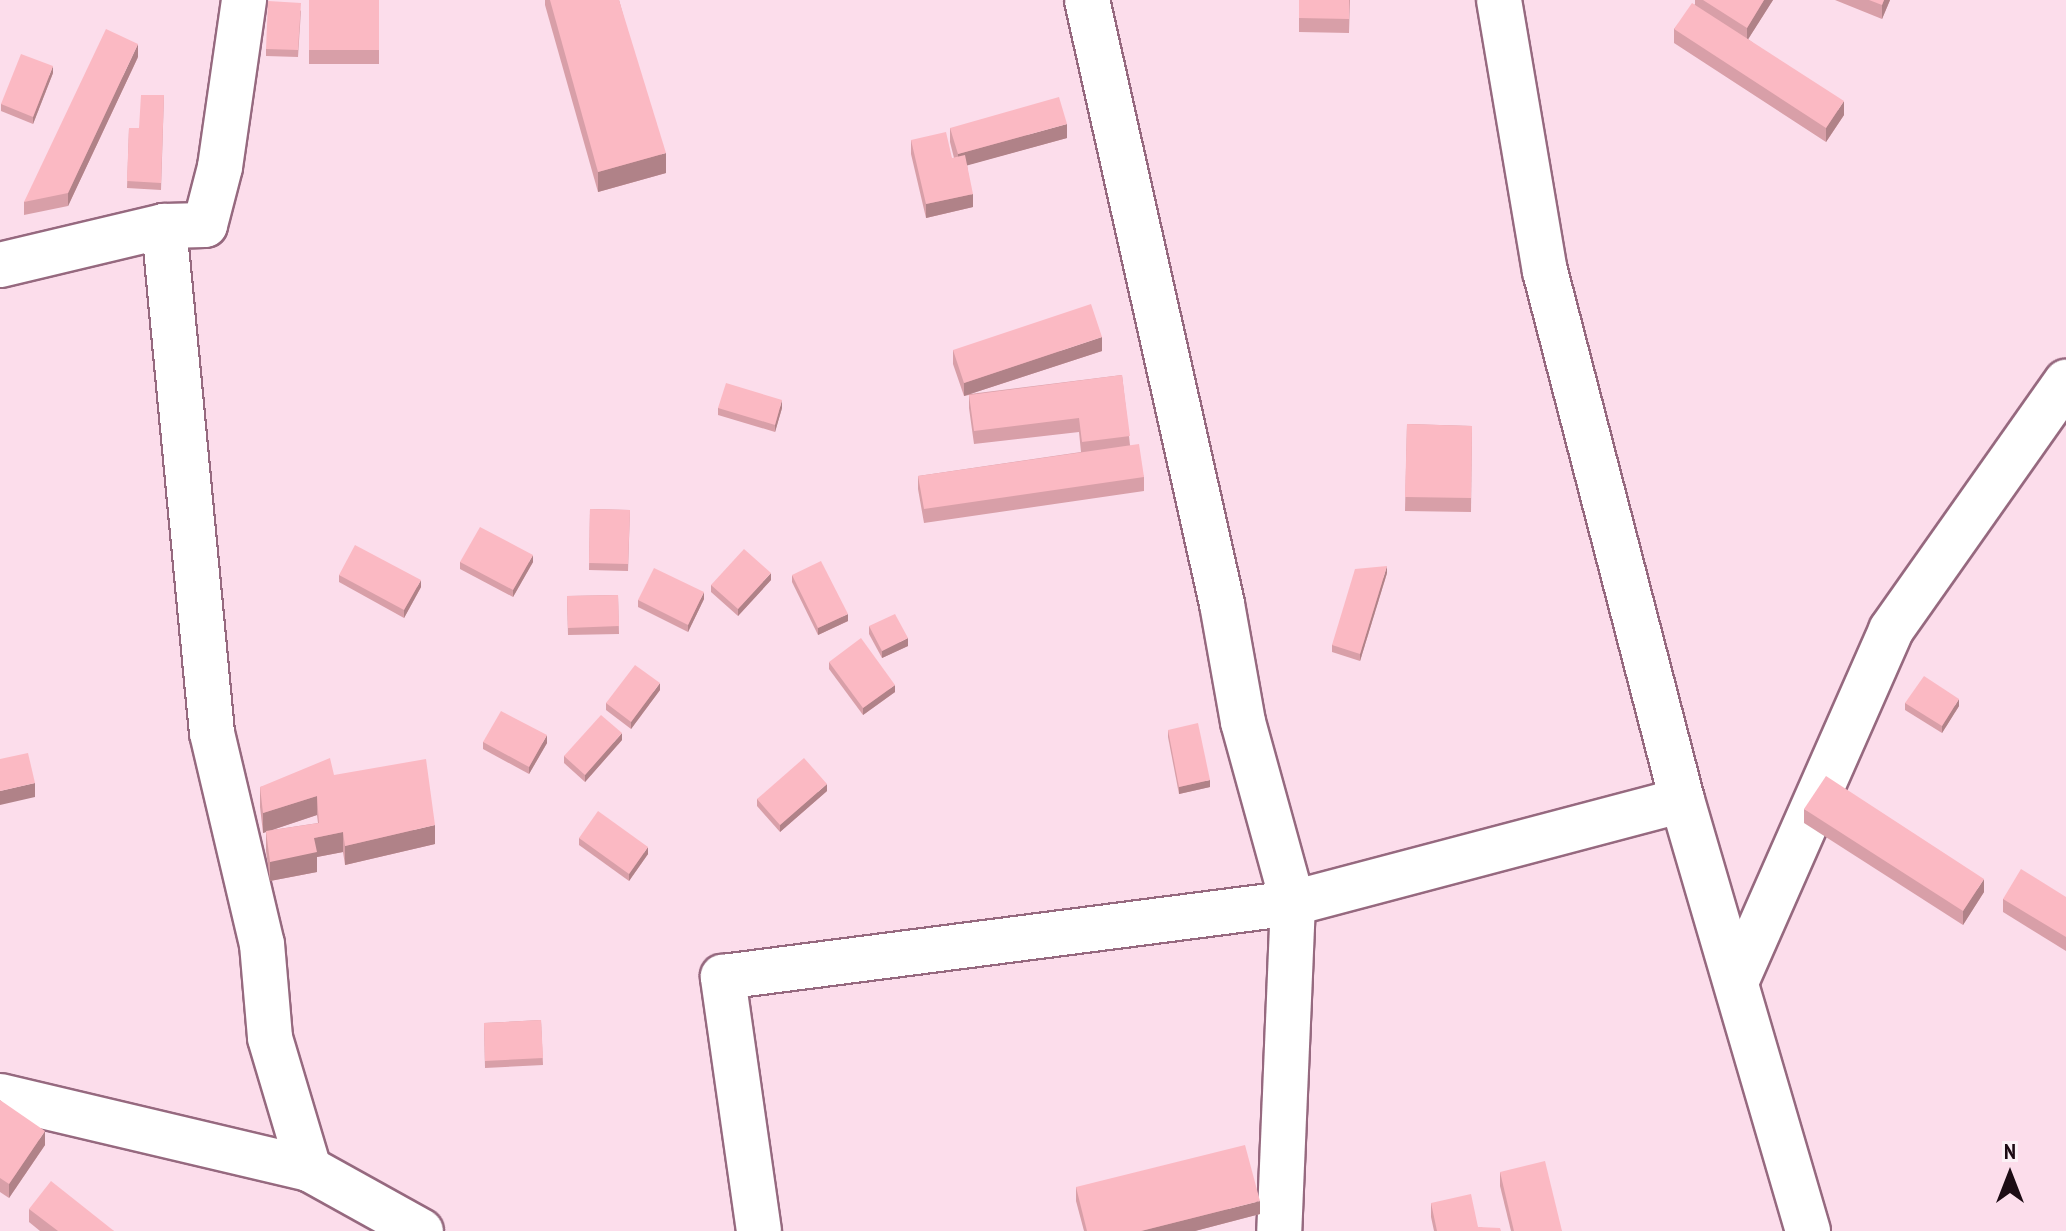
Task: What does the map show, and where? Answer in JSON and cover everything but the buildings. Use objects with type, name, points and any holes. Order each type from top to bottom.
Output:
[{"type":"street","points":[[0,265],[164,226],[205,225],[220,167],[244,0]]},
{"type":"street","points":[[1087,0],[1222,604],[1243,722],[1293,903],[1279,1231]]},
{"type":"street","points":[[1499,0],[1545,271],[1682,800],[1808,1231]]},
{"type":"street","points":[[164,226],[212,733],[262,944],[270,1038],[309,1169]]},
{"type":"street","points":[[1736,982],[1891,630],[2066,382]]},
{"type":"street","points":[[759,1231],[723,977],[1293,903],[1682,800]]},
{"type":"street","points":[[0,1096],[309,1169],[421,1231]]}]
